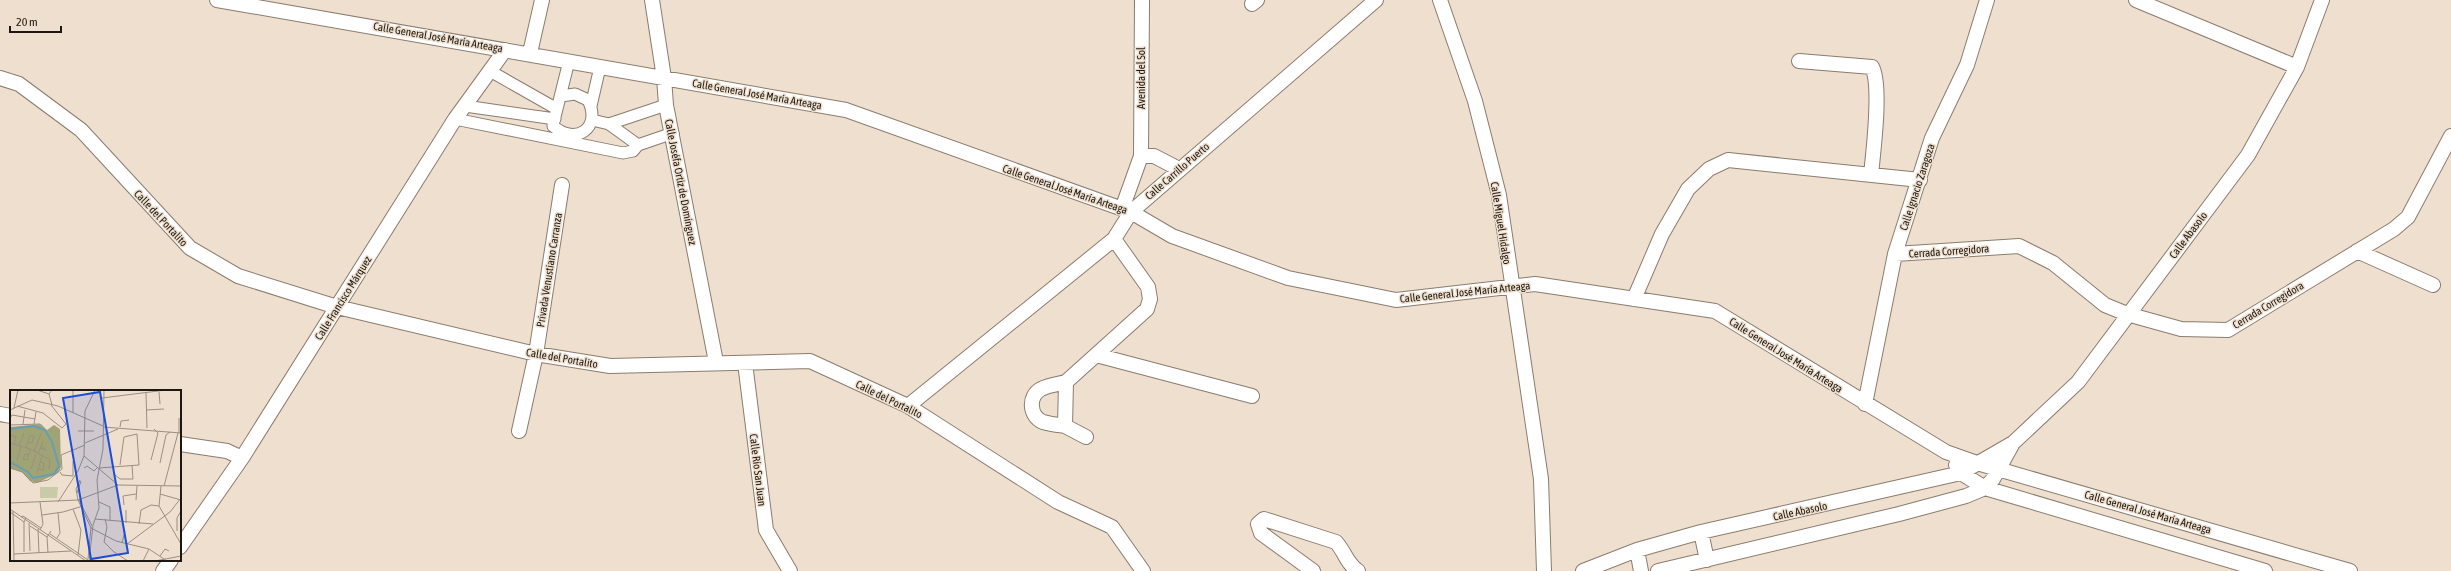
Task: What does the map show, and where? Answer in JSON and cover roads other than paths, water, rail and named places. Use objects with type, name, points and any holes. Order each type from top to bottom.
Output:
[{"type":"street","name":"Calle General José María Arteaga","points":[[217,0],[530,53],[570,62],[846,110],[1127,210],[1172,236],[1288,278],[1388,299],[1396,300],[1535,284],[1715,311],[1865,404],[1946,452],[1976,463],[2350,571]]},
{"type":"street","points":[[530,53],[542,0]]},
{"type":"street","name":"Calle Joséfa Ortiz de Domínguez","points":[[652,0],[664,78],[666,106],[673,133],[716,362]]},
{"type":"street","name":"Avenida del Sol","points":[[1127,210],[1140,156],[1142,0]]},
{"type":"street","name":"Calle Carrillo Puerto","points":[[908,406],[1114,239],[1127,210],[1179,169],[1376,0]]},
{"type":"street","name":"Calle Miguel Hidalgo","points":[[1440,0],[1474,101],[1499,195],[1511,287],[1541,479],[1544,571]]},
{"type":"street","name":"Calle Ignacio Zaragoza","points":[[1865,404],[1895,254],[1920,180],[1932,138],[1967,64],[1987,0]]},
{"type":"street","points":[[2136,0],[2297,67]]},
{"type":"street","name":"Calle Abasolo","points":[[1583,571],[1637,550],[1701,532],[1936,480],[1961,473],[1976,463],[2014,443],[2078,382],[2127,314],[2248,155],[2297,67],[2322,0]]},
{"type":"street","name":"Calle Francisco Márquez","points":[[181,546],[242,458],[455,118],[506,50]]},
{"type":"street","points":[[1799,61],[1872,67],[1875,80],[1876,125],[1871,175]]},
{"type":"street","points":[[550,139],[570,62]]},
{"type":"street","points":[[490,71],[555,118],[565,134],[572,136],[584,131],[592,120],[591,106],[600,67]]},
{"type":"street","name":"Calle del Portalito","points":[[0,78],[19,84],[81,130],[190,248],[238,276],[337,307],[536,354],[610,366],[716,362],[745,363],[810,361],[908,406],[1058,502],[1112,527],[1143,571]]},
{"type":"street","points":[[561,96],[568,94],[582,96],[588,100],[591,106]]},
{"type":"street","points":[[465,106],[555,118]]},
{"type":"street","points":[[609,124],[666,106]]},
{"type":"street","points":[[455,118],[623,153],[633,151],[638,145],[673,133]]},
{"type":"street","points":[[592,120],[609,124],[638,145]]},
{"type":"street","name":"Cerrada Corregidora","points":[[1895,254],[2019,246],[2053,264],[2105,305],[2127,314],[2181,329],[2228,330],[2394,229],[2408,217],[2451,136]]},
{"type":"street","points":[[1140,156],[1154,156],[1179,169]]},
{"type":"street","points":[[1634,299],[1662,234],[1688,189],[1709,169],[1728,160],[1920,180]]},
{"type":"street","name":"Privada Venustiano Carranza","points":[[519,431],[536,354],[562,185]]},
{"type":"street","points":[[1086,437],[1065,426],[1043,422],[1038,419],[1034,414],[1032,402],[1034,396],[1042,388],[1066,382],[1147,309],[1150,299],[1148,287],[1114,239]]},
{"type":"street","points":[[2357,251],[2433,285]]},
{"type":"street","points":[[1096,355],[1252,396]]},
{"type":"street","name":"Calle Río San Juan","points":[[745,363],[766,530],[790,571]]},
{"type":"street","points":[[1065,426],[1066,382]]},
{"type":"street","points":[[0,414],[10,416]]},
{"type":"street","name":"Calle Abasolo","points":[[1985,488],[2000,469],[2014,443]]},
{"type":"street","points":[[181,444],[227,451],[242,458]]},
{"type":"street","name":"Calle General José María Arteaga","points":[[1946,452],[1961,473],[1985,488],[2265,571]]},
{"type":"street","points":[[1936,480],[1936,505]]},
{"type":"street","points":[[1658,571],[1936,505],[1985,488]]},
{"type":"street","points":[[1313,571],[1261,533],[1258,524],[1264,519],[1336,542],[1343,550],[1350,566],[1358,571]]},
{"type":"street","points":[[1701,532],[1707,560]]},
{"type":"street","points":[[1637,550],[1641,571]]},
{"type":"street","points":[[163,571],[170,561]]}]
